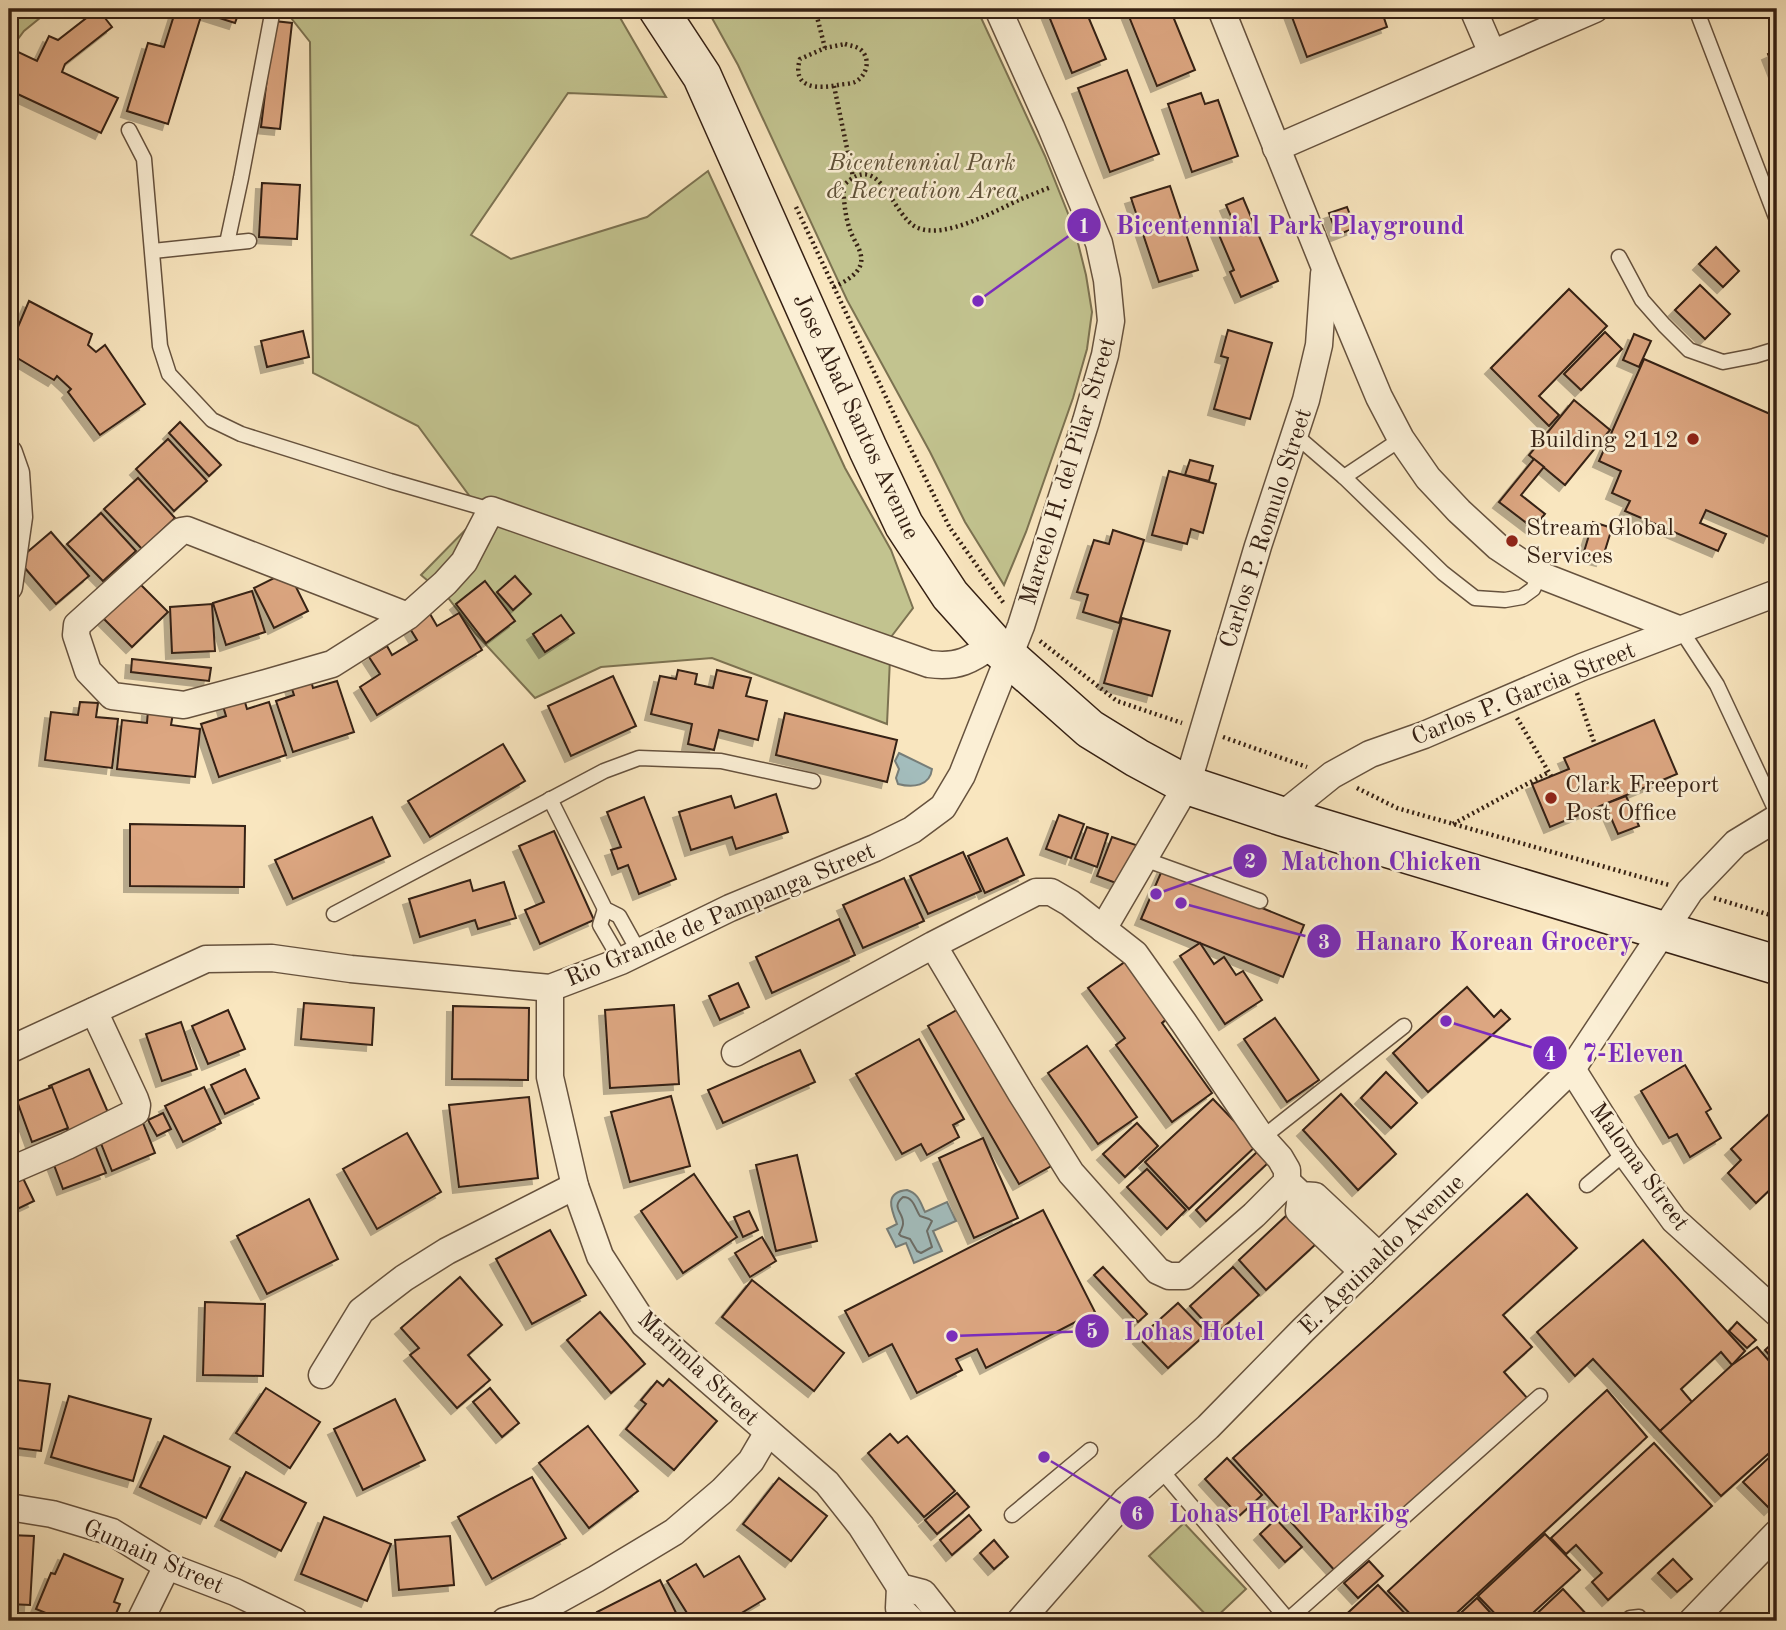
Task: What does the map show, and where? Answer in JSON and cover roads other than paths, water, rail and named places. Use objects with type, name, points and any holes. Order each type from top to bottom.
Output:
[{"type":"main road","name":"Jose Abad Santos Avenue","points":[[658,9],[702,76],[904,525],[950,595],[1008,643],[1090,729],[1187,785],[1280,816],[1777,965]]},
{"type":"street","name":"Marcelo H. del Pilar Street","points":[[998,9],[1099,243],[1107,280],[1111,321],[1105,355],[1086,421],[1008,643]]},
{"type":"street","name":"Carlos P. Romulo Street","points":[[1221,9],[1379,397],[1401,439],[1428,478],[1498,547],[1540,575],[1681,630]]},
{"type":"street","points":[[1473,9],[1492,53]]},
{"type":"street","points":[[1276,148],[1595,9]]},
{"type":"street","name":"Carlos P. Romulo Street","points":[[1103,929],[1187,785],[1258,546],[1306,400],[1318,345],[1325,268]]},
{"type":"street","points":[[9,453],[16,473],[19,517],[9,587]]},
{"type":"street","points":[[408,616],[187,530],[181,531],[77,625],[76,635],[88,671],[112,696],[184,705],[332,664],[408,616],[445,583],[464,562],[491,510],[929,664],[941,666],[960,663],[1008,643]]},
{"type":"street","name":"Carlos P. Garcia Street","points":[[1280,816],[1332,775],[1370,754],[1424,735],[1568,673],[1777,593]]},
{"type":"street","name":"Rio Grande de Pampanga Street","points":[[9,1050],[206,959],[272,958],[351,969],[550,988],[630,957],[730,908],[875,848],[912,830],[943,807],[962,775],[1008,643]]},
{"type":"street","name":"E. Aguinaldo Avenue","points":[[1020,1621],[1126,1500],[1208,1427],[1572,1069],[1690,891],[1736,843],[1777,816]]},
{"type":"street","points":[[735,1053],[1036,892],[1051,892],[1070,903],[1135,954],[1262,1138],[1280,1158],[1294,1189],[1299,1211],[1371,1264]]},
{"type":"street","points":[[933,945],[1071,1173],[1158,1271],[1169,1276],[1184,1276],[1254,1215],[1294,1189]]},
{"type":"street","name":"Marimla Street","points":[[550,988],[550,1077],[575,1186],[600,1256],[644,1324],[827,1483],[862,1526],[900,1587],[899,1608],[912,1621]]},
{"type":"street","points":[[9,1169],[67,1146],[136,1112],[135,1100],[94,1011]]},
{"type":"street","name":"Maloma Street","points":[[1572,1069],[1625,1153],[1674,1220],[1777,1313]]},
{"type":"street","points":[[322,1375],[361,1311],[404,1278],[447,1251],[575,1186]]},
{"type":"street","points":[[505,1621],[538,1611],[674,1532],[722,1491],[751,1461],[768,1432]]},
{"type":"street","name":"Gumain Street","points":[[9,1507],[52,1514],[112,1532],[167,1566],[235,1592],[295,1621]]},
{"type":"street","points":[[1692,1621],[1777,1533]]},
{"type":"street","points":[[140,1621],[167,1566]]},
{"type":"street","points":[[900,1587],[923,1593],[945,1621]]},
{"type":"lane","points":[[227,243],[273,9]]},
{"type":"lane","points":[[1696,9],[1777,220]]},
{"type":"lane","points":[[129,130],[144,159],[160,346],[169,374],[212,420],[241,434],[491,510]]},
{"type":"lane","points":[[153,251],[249,241]]},
{"type":"lane","points":[[1619,257],[1642,300],[1689,350],[1723,362],[1777,349]]},
{"type":"lane","points":[[1294,434],[1344,477],[1443,573],[1475,598],[1505,600],[1522,597],[1533,589],[1540,575]]},
{"type":"lane","points":[[1344,477],[1401,439]]},
{"type":"lane","points":[[1681,630],[1717,685],[1777,816]]},
{"type":"lane","points":[[334,914],[604,771],[639,758],[721,761],[813,781]]},
{"type":"lane","points":[[550,799],[605,909],[619,916],[630,957]]},
{"type":"lane","points":[[1144,859],[1260,901]]},
{"type":"lane","points":[[605,909],[600,925],[630,957]]},
{"type":"lane","points":[[1262,1138],[1404,1026]]},
{"type":"lane","points":[[1587,1185],[1625,1153]]},
{"type":"lane","points":[[1161,1470],[1288,1620],[1540,1396]]},
{"type":"lane","points":[[1012,1514],[1090,1450]]},
{"type":"lane","points":[[1627,1621],[1639,1617],[1642,1621]]},
{"type":"water","points":[[899,753],[932,769],[928,779],[909,786],[898,784],[896,778],[899,769],[895,761]]},
{"type":"water","points":[[907,1190],[917,1196],[925,1212],[947,1202],[956,1221],[933,1231],[942,1251],[914,1263],[906,1243],[896,1247],[887,1229],[897,1224],[891,1207],[892,1198],[900,1191]]},
{"type":"place","name":"Bicentennial Park Playground","points":[[978,301]]},
{"type":"place","name":"Building 2112","points":[[1693,439]]},
{"type":"place","name":"Stream Global Services","points":[[1512,541]]},
{"type":"place","name":"Clark Freeport Post Office","points":[[1551,798]]},
{"type":"place","name":"Matchon Chicken","points":[[1156,894]]},
{"type":"place","name":"Hanaro Korean Grocery","points":[[1181,903]]},
{"type":"place","name":"7-Eleven","points":[[1446,1021]]},
{"type":"place","name":"Lohas Hotel","points":[[952,1336]]},
{"type":"place","name":"Lohas Hotel Parkibg","points":[[1044,1457]]},
{"type":"park label","name":"Bicentennial Park & Recreation Area","points":[[922,176]]}]
